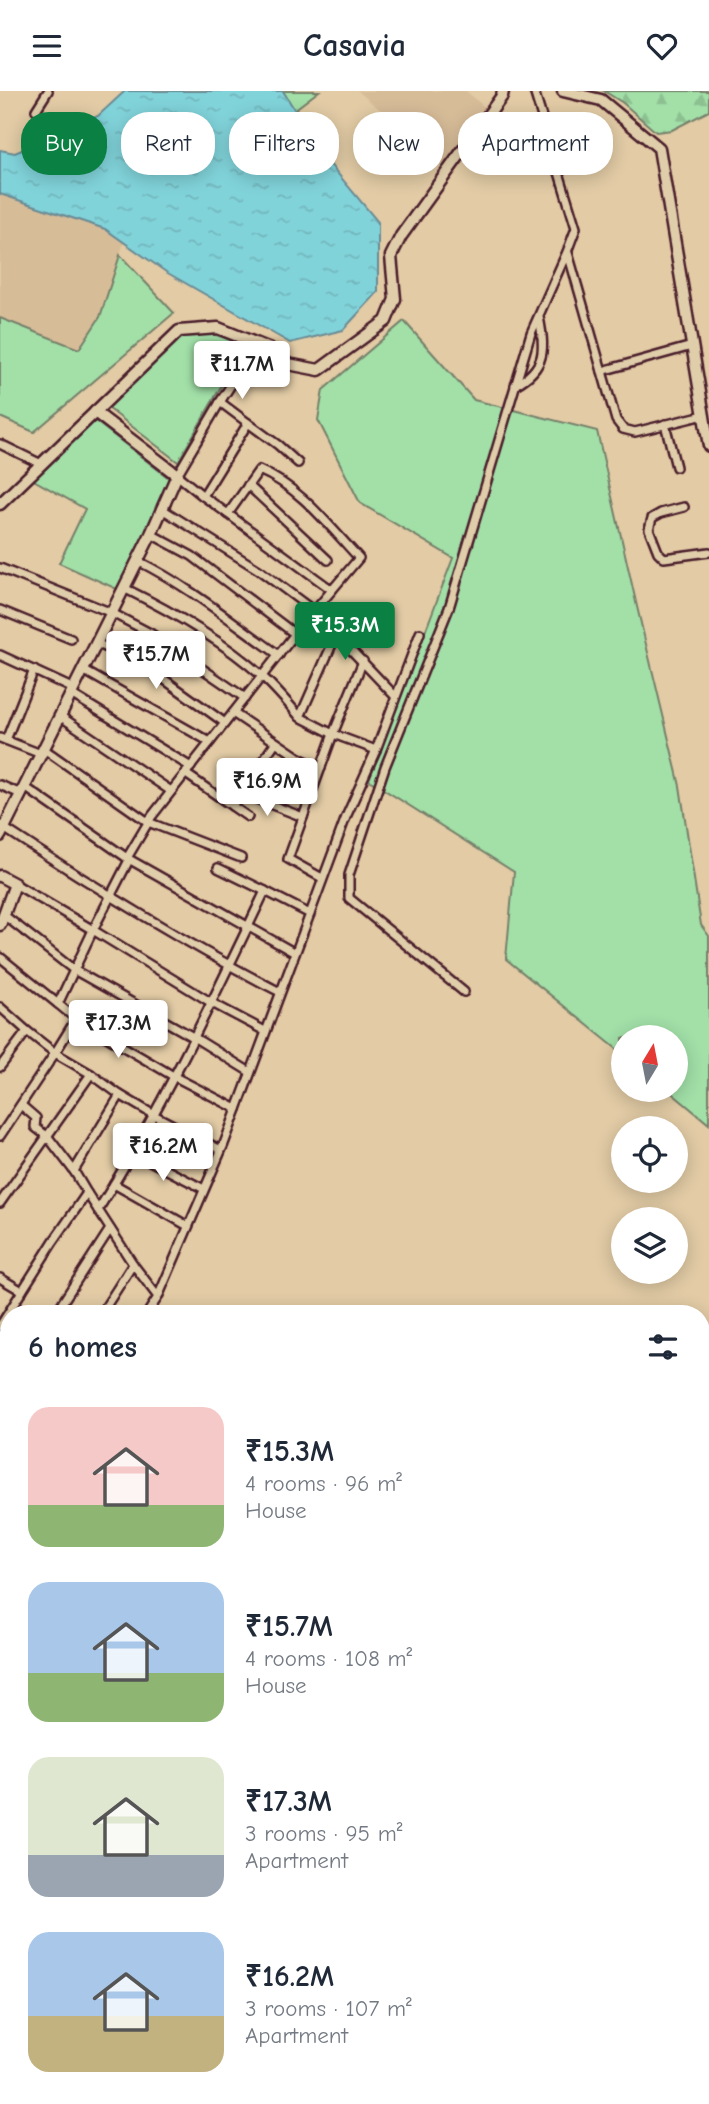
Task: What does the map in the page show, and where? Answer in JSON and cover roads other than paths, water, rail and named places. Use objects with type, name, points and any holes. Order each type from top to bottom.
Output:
[{"type":"street","points":[[36,110],[48,91]]},
{"type":"street","points":[[0,503],[179,331],[218,328],[270,349],[288,364],[319,370],[386,321],[395,299],[391,256],[401,236],[503,91]]},
{"type":"street","points":[[464,992],[349,898],[349,875],[385,767],[449,608],[531,333],[568,253],[576,228],[534,91]]},
{"type":"street","points":[[563,91],[601,100],[659,148],[709,446]]},
{"type":"street","points":[[568,253],[616,420],[623,429],[635,432],[704,415]]},
{"type":"street","points":[[515,385],[541,362],[544,342],[538,317]]},
{"type":"street","points":[[258,343],[177,475],[138,561],[1,834],[280,992]]},
{"type":"street","points":[[602,371],[692,346]]},
{"type":"street","points":[[220,402],[298,463]]},
{"type":"street","points":[[95,412],[203,496],[332,590]]},
{"type":"street","points":[[203,496],[248,423]]},
{"type":"street","points":[[665,424],[677,467]]},
{"type":"street","points":[[0,444],[41,464]]},
{"type":"street","points":[[58,1004],[148,822],[295,634],[359,558],[307,504],[276,477],[259,470],[228,514]]},
{"type":"street","points":[[248,485],[328,560]]},
{"type":"street","points":[[684,507],[652,518],[649,529],[657,552],[664,558],[709,552]]},
{"type":"street","points":[[162,509],[259,570],[314,611],[395,697]]},
{"type":"street","points":[[151,534],[192,556],[295,634]]},
{"type":"street","points":[[138,561],[169,577],[215,607],[279,655]]},
{"type":"street","points":[[0,568],[112,613],[150,633],[245,698]]},
{"type":"street","points":[[124,588],[163,607],[263,677],[300,716],[334,734],[376,750]]},
{"type":"street","points":[[0,610],[71,639]]},
{"type":"street","points":[[300,716],[337,633]]},
{"type":"street","points":[[153,1305],[221,1150],[322,878],[376,750],[420,633]]},
{"type":"street","points":[[97,643],[158,675],[225,723]]},
{"type":"street","points":[[0,655],[73,691],[188,771],[247,817]]},
{"type":"street","points":[[322,878],[288,859],[363,661]]},
{"type":"street","points":[[34,670],[3,739],[42,752],[148,822],[241,858]]},
{"type":"street","points":[[83,670],[210,742]]},
{"type":"street","points":[[233,713],[275,743],[321,768]]},
{"type":"street","points":[[60,716],[172,792]]},
{"type":"street","points":[[232,806],[275,743]]},
{"type":"street","points":[[0,785],[23,791],[128,859],[248,929],[295,953]]},
{"type":"street","points":[[241,793],[303,817]]},
{"type":"street","points":[[218,867],[310,913]]},
{"type":"street","points":[[0,876],[212,1003],[265,1031]]},
{"type":"street","points":[[15,884],[2,921],[74,970],[250,1072]]},
{"type":"street","points":[[98,1210],[134,1153],[175,1077],[265,891]]},
{"type":"street","points":[[0,957],[76,1019],[175,1077],[237,1109]]},
{"type":"street","points":[[0,1007],[55,1053],[154,1115],[221,1150]]},
{"type":"street","points":[[0,1136],[76,1019]]},
{"type":"street","points":[[0,1067],[27,1031]]},
{"type":"street","points":[[0,1203],[91,1074]]},
{"type":"street","points":[[74,1171],[120,1095]]},
{"type":"street","points":[[22,1105],[36,1118],[35,1126],[48,1137],[74,1171],[133,1264],[158,1297]]},
{"type":"street","points":[[134,1153],[204,1189]]},
{"type":"street","points":[[114,1184],[188,1226]]},
{"type":"street","points":[[13,1305],[87,1193]]},
{"type":"street","points":[[61,1305],[110,1229]]},
{"type":"street","points":[[106,1305],[133,1264]]},
{"type":"street","points":[[0,1278],[22,1291]]},
{"type":"water","points":[[125,91],[283,91],[296,112],[229,112],[229,175],[339,175],[378,222],[378,292],[343,330],[290,343],[166,272],[105,229],[0,194],[0,150],[15,153],[21,150],[21,175],[107,175],[107,112],[102,112]]}]
